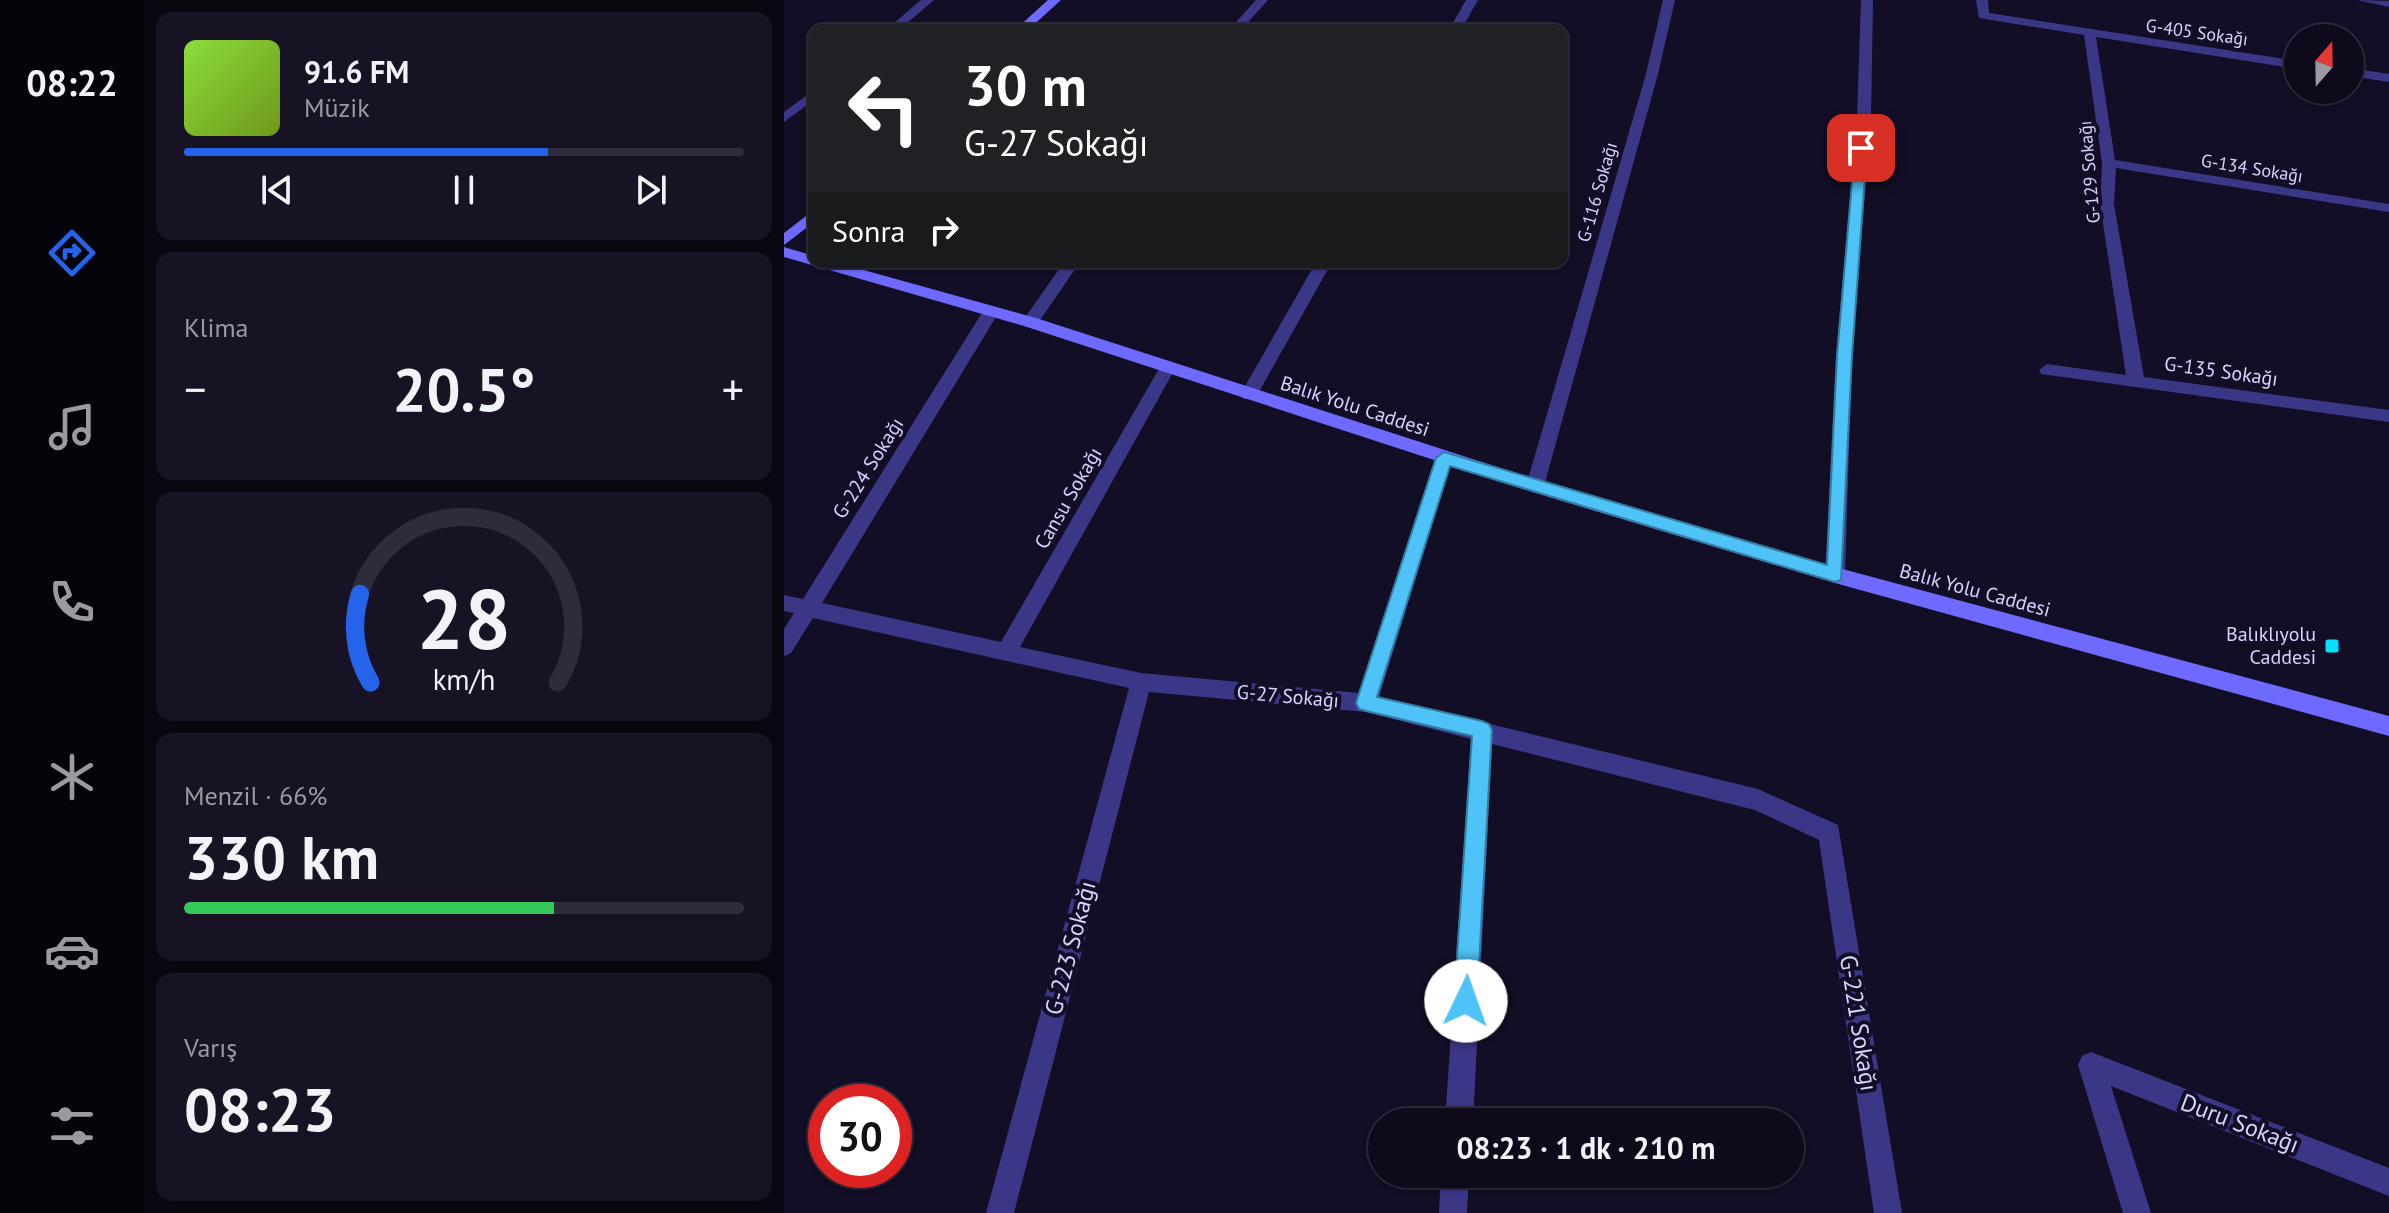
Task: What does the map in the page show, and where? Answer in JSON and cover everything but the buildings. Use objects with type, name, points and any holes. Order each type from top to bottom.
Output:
[{"type":"main road","points":[[1028,24],[1055,0]]},
{"type":"main road","points":[[784,250],[808,221]]},
{"type":"main road","name":"Balık Yolu Caddesi","points":[[784,250],[808,259]]},
{"type":"main road","name":"Balık Yolu Caddesi","points":[[837,268],[1030,322],[1444,458],[1835,575],[2389,726]]},
{"type":"street","points":[[899,24],[928,0]]},
{"type":"street","points":[[1240,24],[1262,0]]},
{"type":"street","points":[[1458,24],[1472,0]]},
{"type":"street","name":"G-116 Sokağı","points":[[1535,486],[1652,74],[1669,0]]},
{"type":"street","points":[[1835,575],[1844,356],[1864,118],[1867,0]]},
{"type":"street","points":[[1982,0],[1983,16],[2090,34]]},
{"type":"street","points":[[2363,0],[2389,4]]},
{"type":"street","name":"G-405 Sokağı","points":[[2090,34],[2284,63]]},
{"type":"street","name":"G-129 Sokağı","points":[[2090,34],[2109,163],[2107,204],[2136,382]]},
{"type":"street","points":[[2364,74],[2389,78]]},
{"type":"street","points":[[784,118],[808,99]]},
{"type":"street","name":"G-134 Sokağı","points":[[2109,163],[2389,208]]},
{"type":"street","points":[[1030,322],[1068,268]]},
{"type":"street","points":[[1249,395],[1321,268]]},
{"type":"street","name":"G-224 Sokağı","points":[[784,647],[991,312]]},
{"type":"street","name":"Cansu Sokağı","points":[[1007,651],[1168,367]]},
{"type":"street","name":"G-135 Sokağı","points":[[2047,370],[2389,416]]},
{"type":"street","points":[[1366,703],[1444,458]]},
{"type":"street","name":"G-27 Sokağı","points":[[784,603],[1141,682],[1366,703],[1758,800],[1830,833]]},
{"type":"street","name":"G-223 Sokağı","points":[[1000,1213],[1141,682]]},
{"type":"street","points":[[1460,1108],[1482,730]]},
{"type":"street","name":"G-221 Sokağı","points":[[1830,833],[1888,1213]]},
{"type":"street","name":"Duru Sokağı","points":[[2137,1213],[2091,1065],[2389,1182]]},
{"type":"street","points":[[1453,1213],[1454,1188]]},
{"type":"place","name":"Balıklıyolu Caddesi","points":[[2332,646]]},
{"type":"route","points":[[1466,1001],[1482,730],[1366,703],[1444,458],[1835,575],[1844,356],[1861,148]]}]
